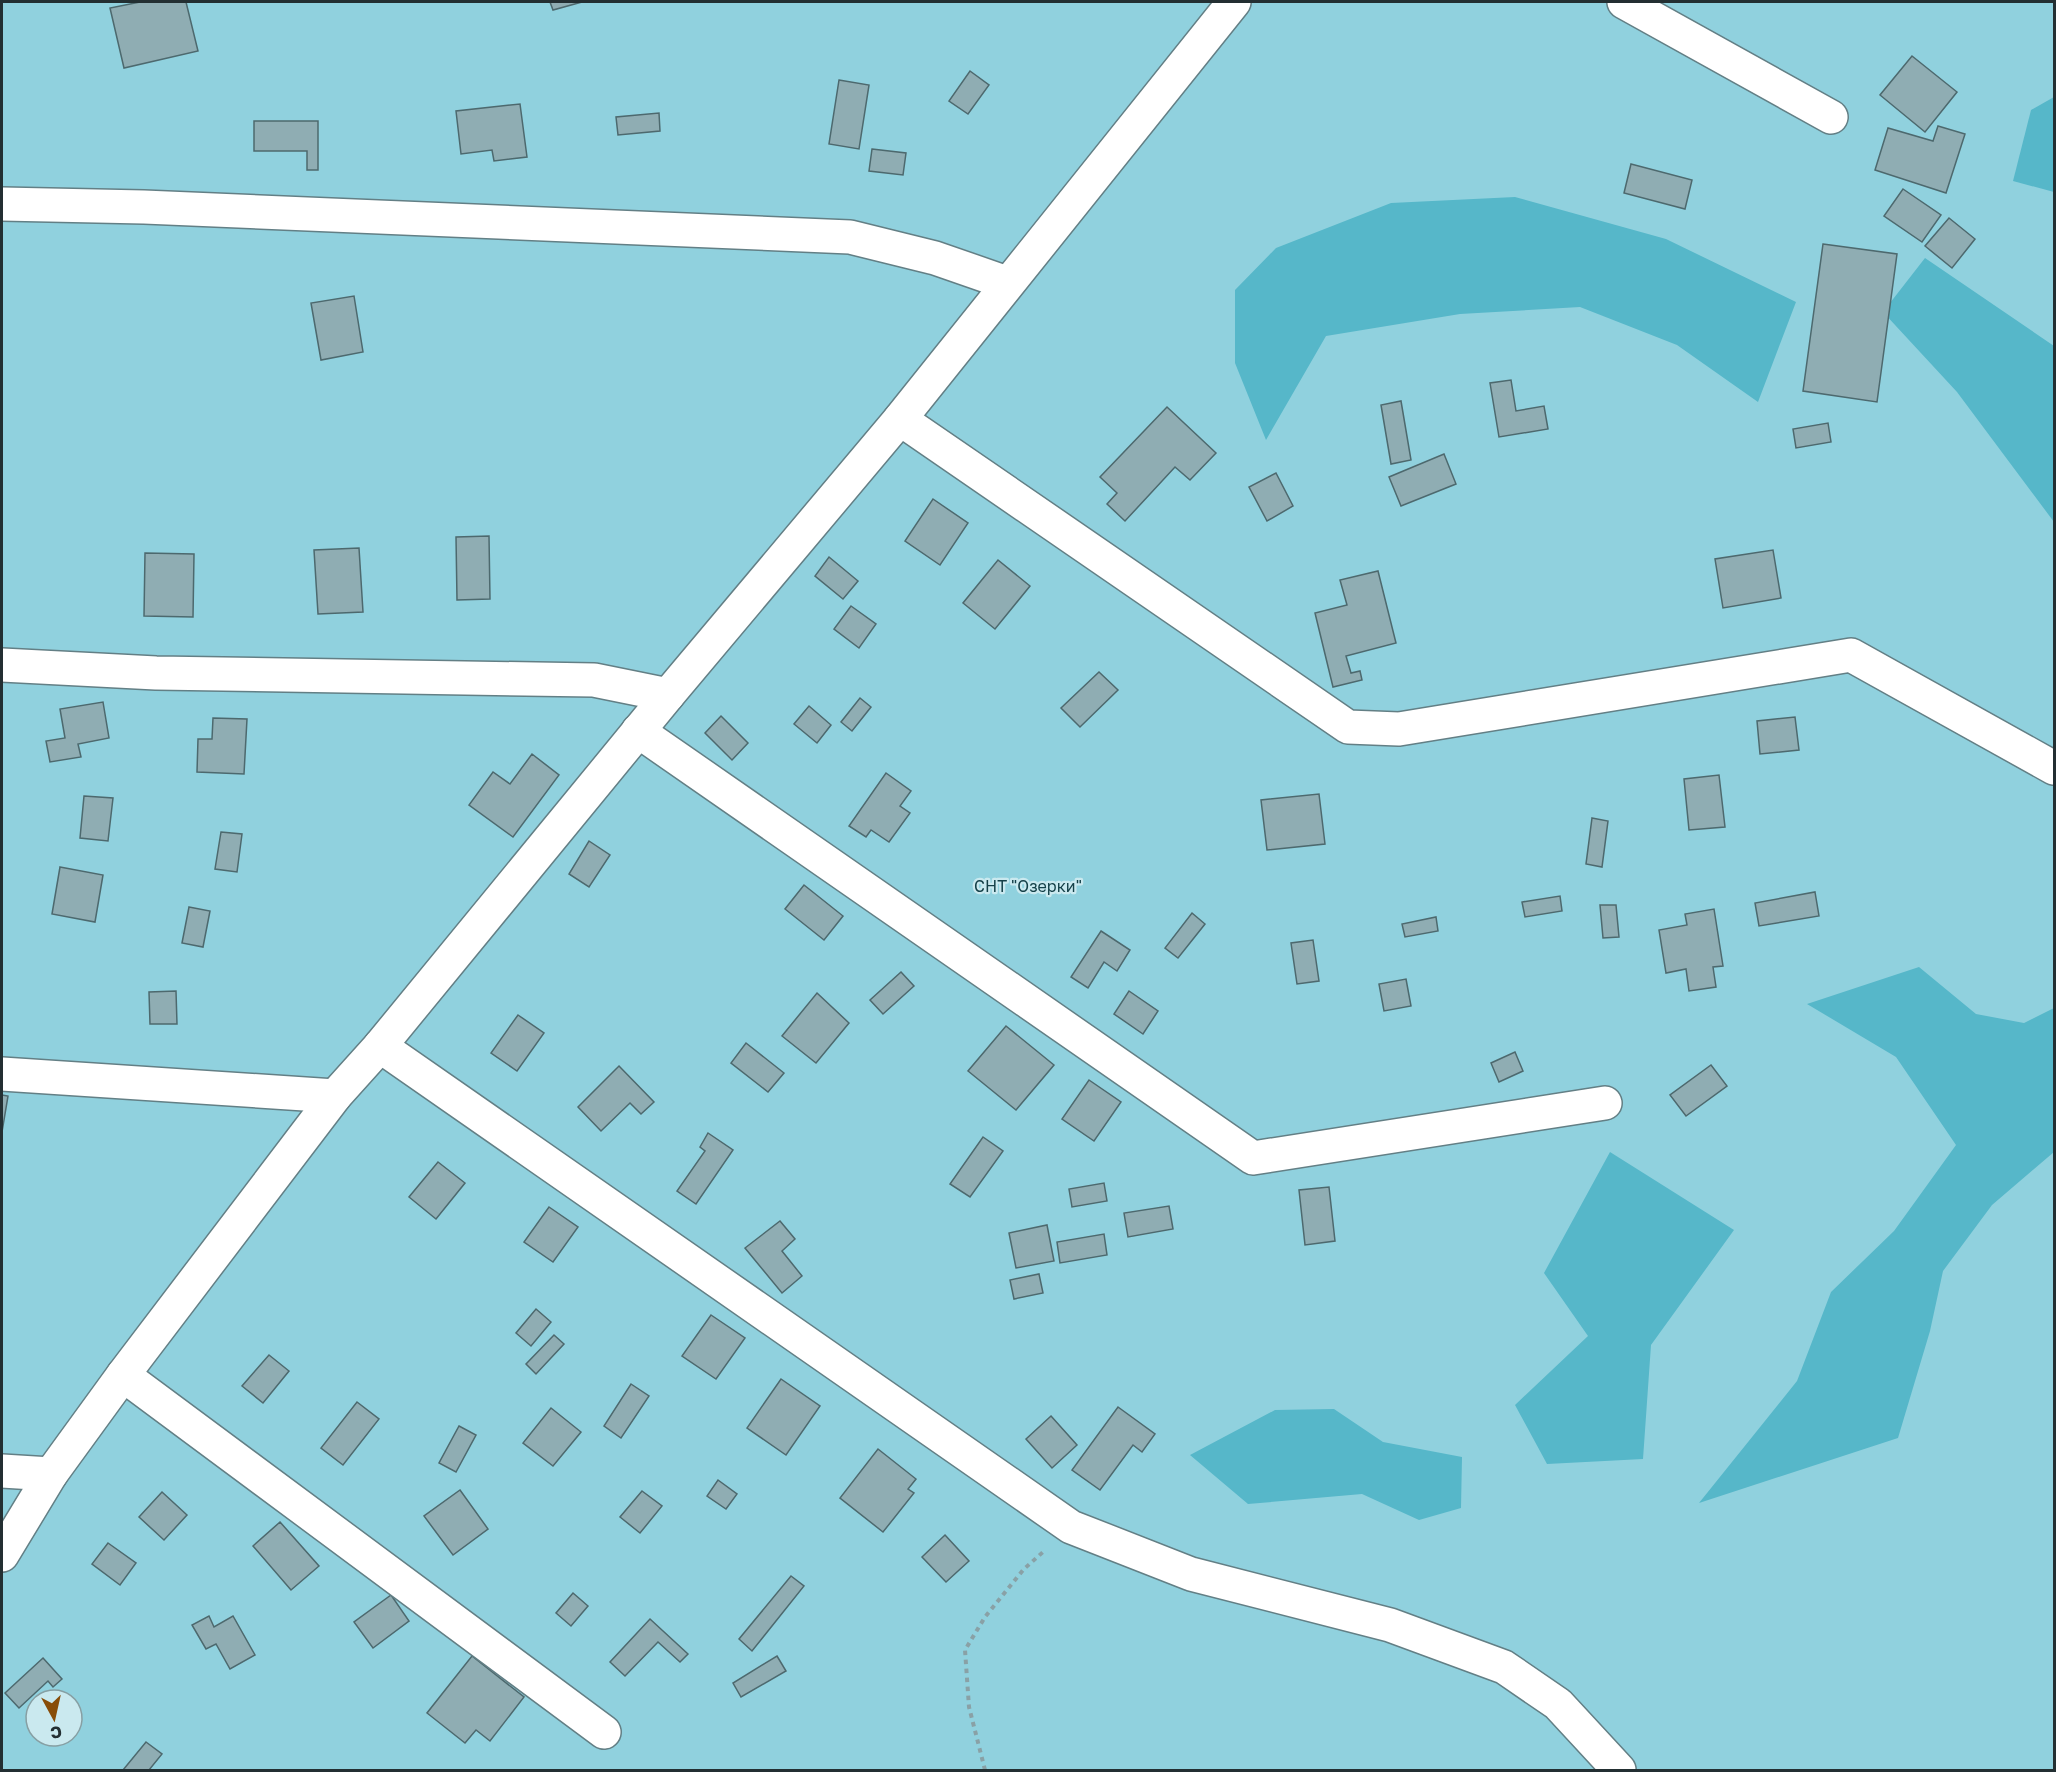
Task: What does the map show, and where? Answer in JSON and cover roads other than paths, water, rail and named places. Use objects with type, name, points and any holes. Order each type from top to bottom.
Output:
[{"type":"street","points":[[2,1556],[51,1474],[123,1375],[335,1096],[380,1046],[638,731],[900,418],[1234,2]]},
{"type":"street","points":[[1624,2],[1831,117]]},
{"type":"street","points":[[2,204],[168,208],[850,237],[935,258],[1008,283]]},
{"type":"street","points":[[900,418],[1348,727],[1399,729],[1851,655],[2055,768]]},
{"type":"street","points":[[2,664],[156,673],[594,680],[668,695]]},
{"type":"street","points":[[638,731],[1253,1158],[1605,1103]]},
{"type":"street","points":[[380,1046],[1071,1527],[1191,1574],[1390,1625],[1504,1667],[1558,1704],[1619,1770]]},
{"type":"street","points":[[2,1074],[335,1096]]},
{"type":"street","points":[[123,1375],[604,1732]]},
{"type":"street","points":[[2,1471],[51,1474]]},
{"type":"park label","name":"СНТ \"Озерки\"","points":[[1028,886]]}]
